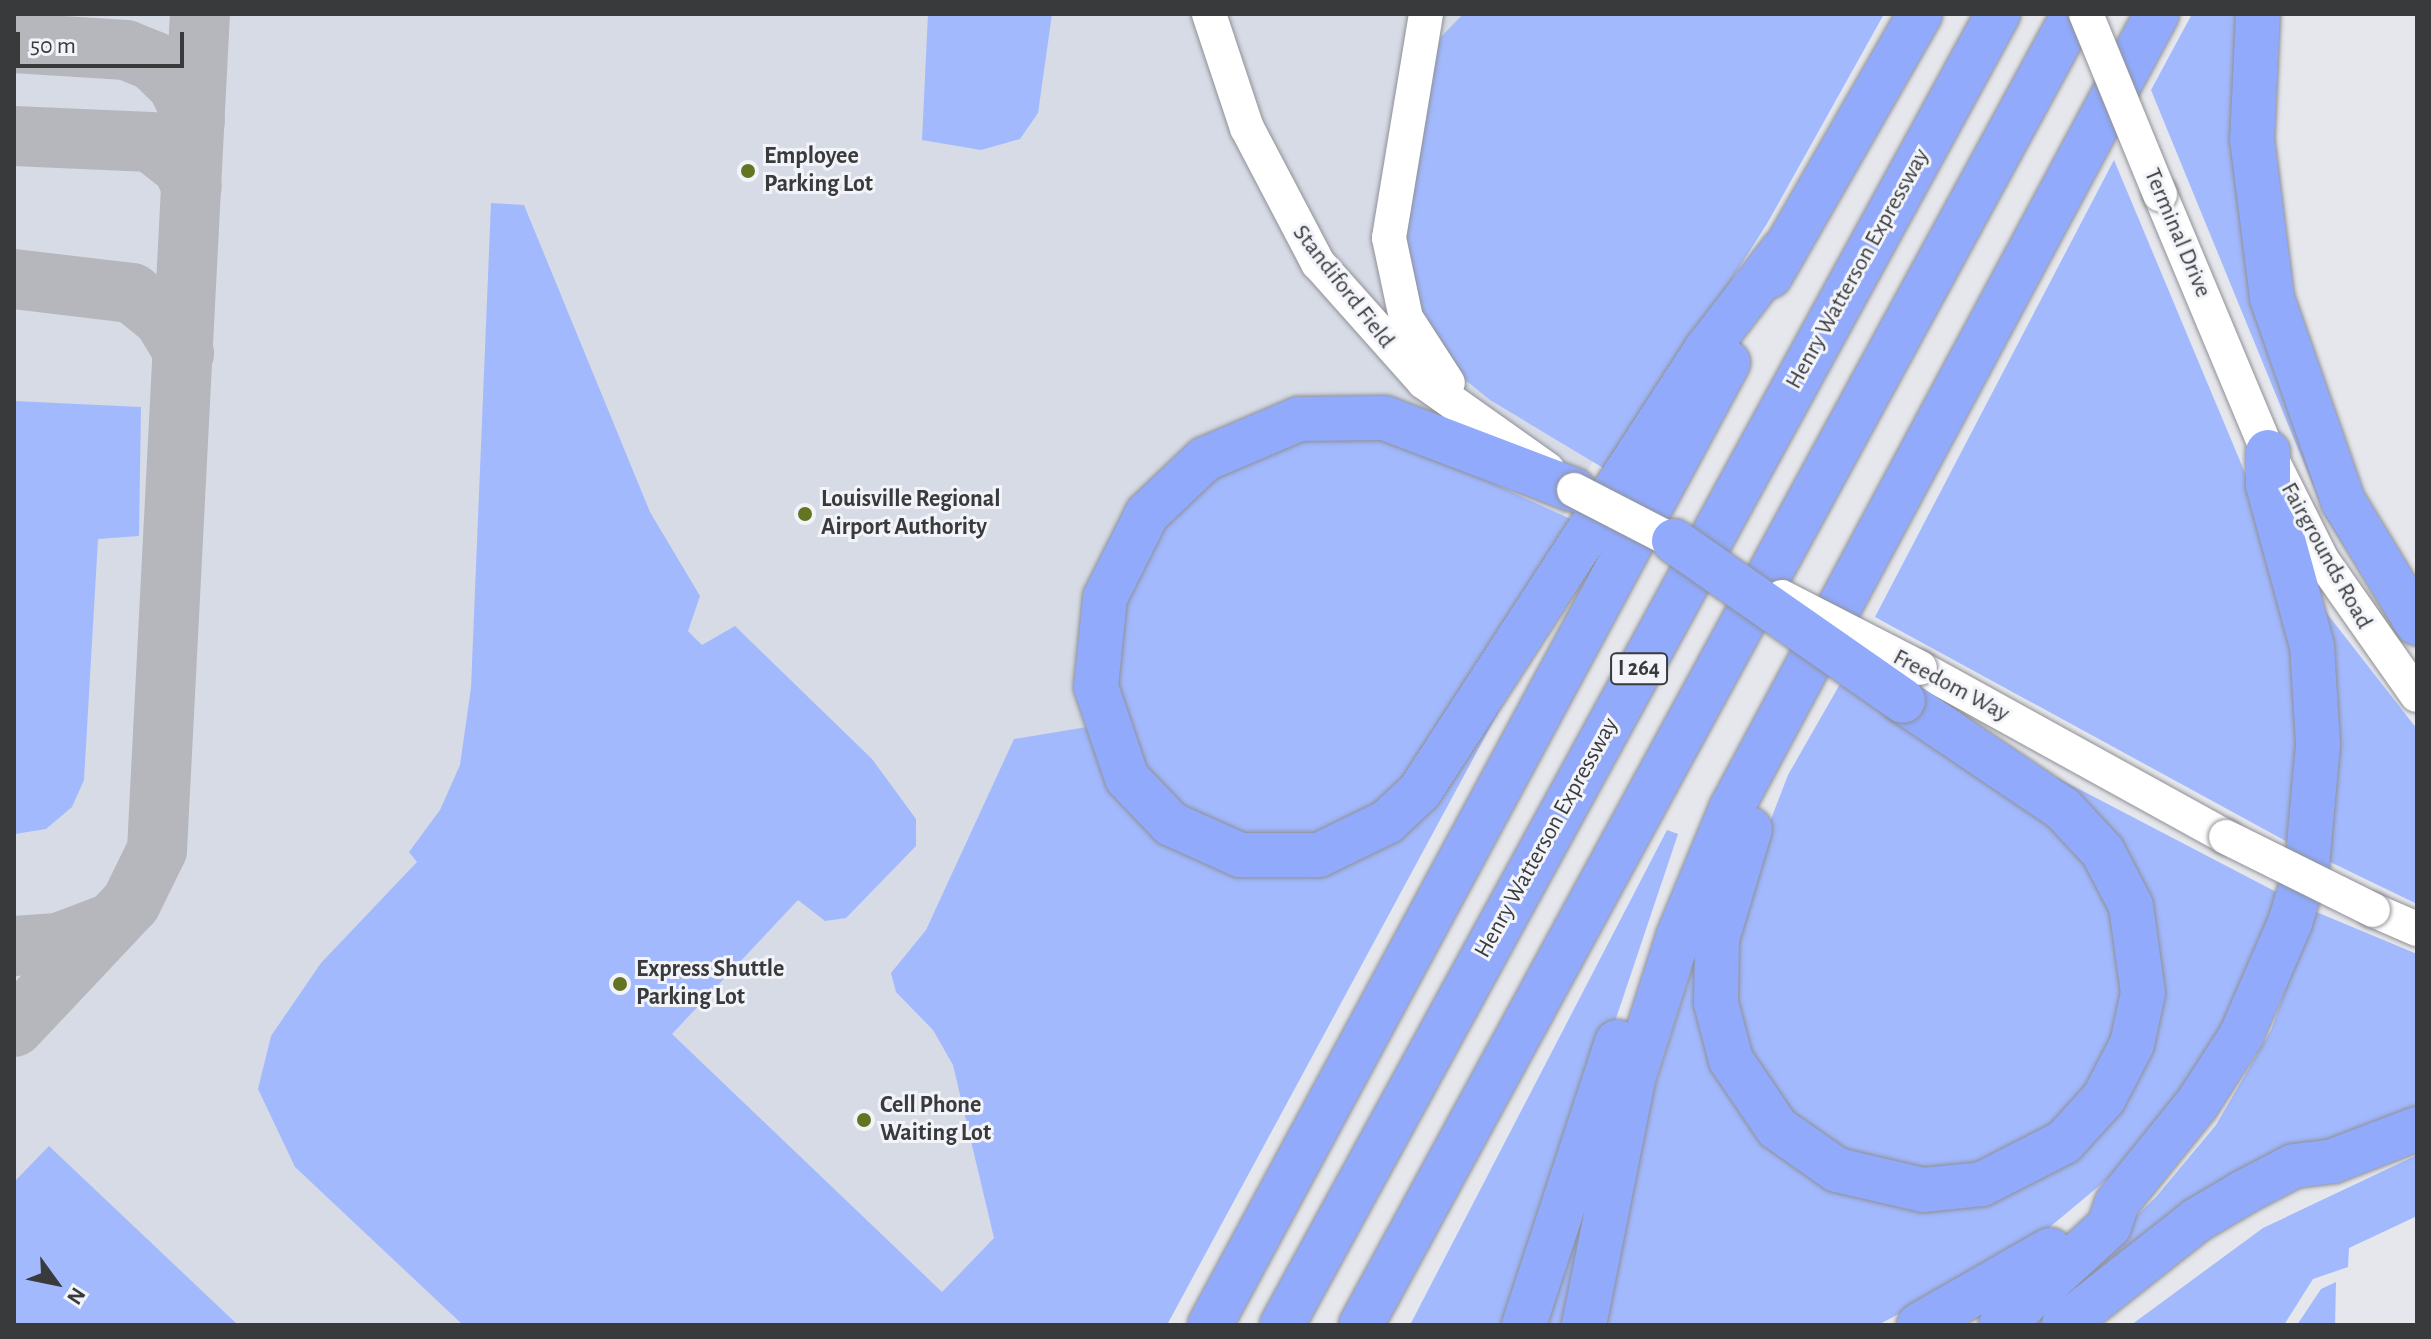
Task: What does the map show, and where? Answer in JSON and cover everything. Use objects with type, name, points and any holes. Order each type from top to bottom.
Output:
[{"type":"highway","points":[[1210,1325],[1358,1042],[1729,362],[1783,250],[1920,14]]},
{"type":"highway","name":"Henry Watterson Expressway","points":[[1282,1325],[1998,14]]},
{"type":"highway","name":"I 264","points":[[1361,1325],[2074,14]]},
{"type":"highway","points":[[1584,1325],[1652,1014],[1731,809],[2157,14]]},
{"type":"highway","points":[[2258,14],[2252,139],[2272,298],[2343,501],[2417,623]]},
{"type":"highway","points":[[1574,490],[1384,418],[1299,419],[1205,459],[1147,514],[1105,598],[1096,687],[1127,778],[1171,824],[1240,855],[1319,855],[1387,822],[1420,791],[1706,350],[1783,250]]},
{"type":"highway","points":[[2001,1325],[2109,1226],[2117,1203],[2241,1036],[2277,960],[2307,866],[2318,744],[2312,646],[2268,485],[2268,452]]},
{"type":"highway","points":[[1674,541],[1912,684],[2082,826],[2127,896],[2142,962],[2132,1044],[2085,1121],[2016,1171],[1923,1190],[1851,1175],[1794,1144],[1742,1081],[1716,1003],[1717,939],[1738,863],[1815,691],[1824,638]]},
{"type":"highway","points":[[1524,1325],[1654,939],[1681,876],[1782,717]]},
{"type":"highway","points":[[1388,1325],[1527,1073],[1532,1012]]},
{"type":"highway","points":[[1189,1325],[1330,1067],[1358,1042]]},
{"type":"highway","points":[[2101,1325],[2190,1253],[2333,1161],[2417,1129]]},
{"type":"highway","points":[[2064,1325],[2197,1220],[2294,1166],[2333,1161]]},
{"type":"highway","points":[[1919,1325],[1980,1297],[2117,1203]]},
{"type":"main road","name":"Standiford Field","points":[[1209,14],[1252,140],[1318,263],[1424,382],[1494,430]]},
{"type":"main road","points":[[1426,14],[1392,194],[1392,274],[1422,347],[1494,430],[1574,490],[1674,541]]},
{"type":"main road","name":"Terminal Drive","points":[[2086,14],[2268,452]]},
{"type":"main road","name":"Fairgrounds Road","points":[[2268,452],[2343,596],[2417,695]]},
{"type":"main road","name":"Freedom Way","points":[[1912,684],[2417,929]]},
{"type":"shaded area","points":[[14,14],[1828,14],[1322,975],[1148,1325],[14,1325]]},
{"type":"shaded area","points":[[928,14],[1052,14],[1038,113],[1020,139],[981,150],[922,140]]},
{"type":"shaded area","points":[[1463,14],[1884,14],[1768,222],[1610,472],[1490,400],[1463,378],[1426,329],[1405,259],[1408,186],[1440,38]]},
{"type":"shaded area","points":[[2192,14],[2249,14],[2245,131],[2391,620],[2326,517],[2151,90]]},
{"type":"shaded area","points":[[2114,160],[2284,566],[2303,653],[2295,846],[1875,617]]},
{"type":"shaded area","points":[[491,203],[524,205],[650,512],[700,596],[688,631],[702,645],[735,626],[872,759],[916,819],[916,846],[846,918],[825,921],[798,900],[672,1034],[942,1292],[994,1238],[953,1065],[933,1030],[896,992],[891,973],[926,930],[1014,739],[1093,726],[1181,841],[1321,867],[1533,648],[1167,1325],[463,1325],[295,1167],[258,1089],[271,1036],[321,963],[417,862],[409,852],[440,810],[460,765],[471,688]]},
{"type":"shaded area","points":[[14,401],[141,407],[139,536],[98,539],[84,780],[72,807],[46,829],[15,834]]},
{"type":"shaded area","points":[[1370,427],[1577,522],[1390,802],[1313,837],[1250,837],[1193,813],[1149,774],[1117,699],[1125,597],[1170,513],[1252,450]]},
{"type":"shaded area","points":[[2325,611],[2417,729],[2417,904],[2324,859]]},
{"type":"shaded area","points":[[1840,684],[2028,800],[2110,883],[2127,1011],[2078,1108],[2004,1158],[1933,1172],[1854,1156],[1804,1126],[1767,1084],[1742,1033],[1733,964],[1754,863],[1788,775]]},
{"type":"shaded area","points":[[2056,777],[2282,895],[2230,1024],[2122,1167],[2027,1246],[1878,1325],[1606,1325],[1648,1106],[1711,908],[1704,968],[1803,1162],[2036,1174],[2161,971],[2155,918],[2132,860]]},
{"type":"shaded area","points":[[1667,830],[1678,834],[1513,1325],[1410,1325]]},
{"type":"shaded area","points":[[2314,911],[2417,954],[2417,1106],[2322,1142],[2131,1255],[2042,1325],[2023,1325],[2156,1197],[2216,1125],[2271,1030]]},
{"type":"shaded area","points":[[1602,1142],[1571,1325],[1542,1325]]},
{"type":"shaded area","points":[[49,1146],[238,1325],[14,1325],[14,1182]]},
{"type":"shaded area","points":[[2417,1155],[2417,1216],[2349,1248],[2348,1267],[2313,1279],[2284,1325],[2131,1325],[2263,1228]]},
{"type":"shaded area","points":[[2336,1282],[2335,1325],[2297,1325],[2321,1289]]},
{"type":"taxiway","points":[[14,1027],[131,903],[157,850],[200,14]]},
{"type":"taxiway","points":[[14,43],[126,50],[153,61],[177,84],[195,121]]},
{"type":"taxiway","points":[[14,136],[151,142],[182,166],[192,187]]},
{"type":"taxiway","points":[[14,279],[132,293],[163,318],[184,353]]},
{"type":"taxiway","points":[[14,946],[58,943],[111,923]]},
{"type":"place","name":"Employee Parking Lot","points":[[748,171]]},
{"type":"place","name":"Louisville Regional Airport Authority","points":[[805,514]]},
{"type":"place","name":"Express Shuttle Parking Lot","points":[[620,984]]},
{"type":"place","name":"Cell Phone Waiting Lot","points":[[864,1120]]}]
